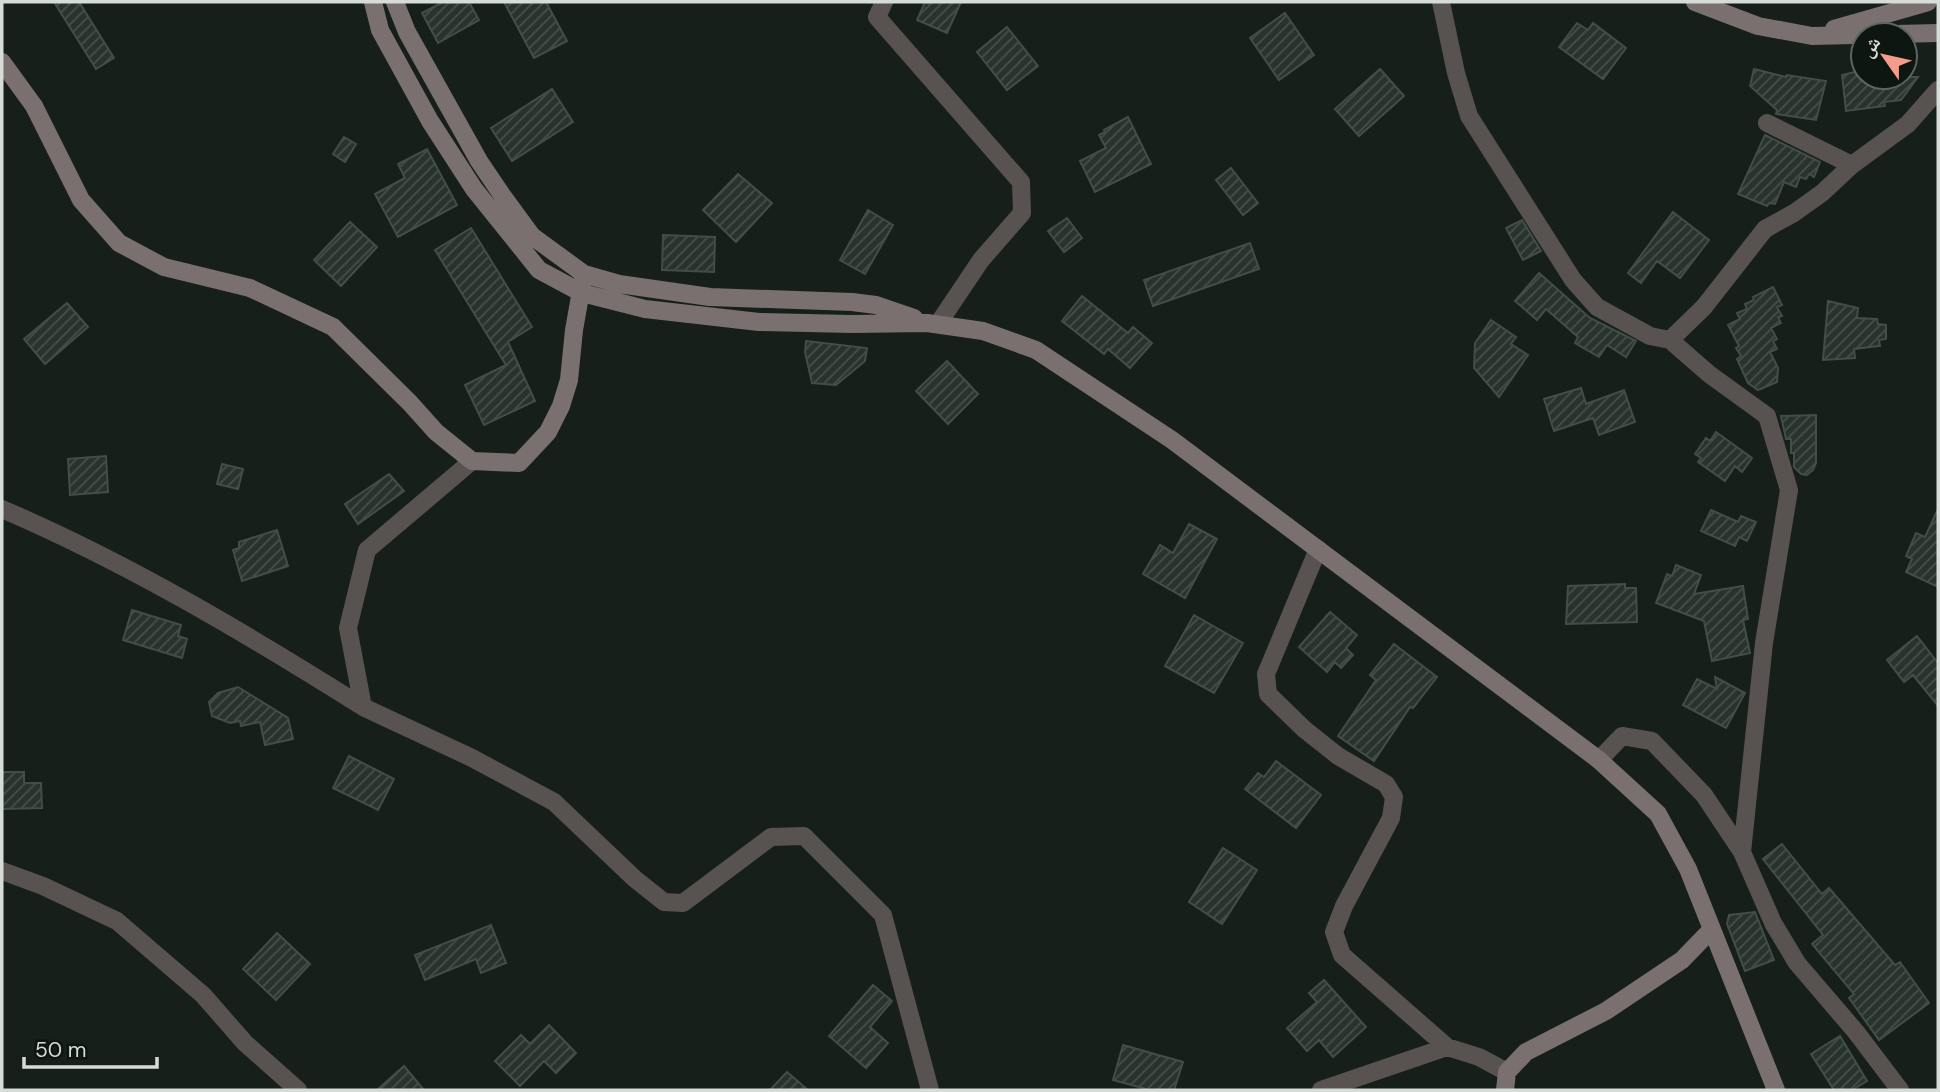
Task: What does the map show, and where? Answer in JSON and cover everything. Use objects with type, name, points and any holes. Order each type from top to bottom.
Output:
[{"type":"main road","points":[[373,2],[380,30],[430,121],[474,189],[539,270],[582,293],[645,309],[759,322],[933,324],[983,331],[1036,350],[1172,440],[1600,760],[1658,814],[1688,869],[1776,1090]]},
{"type":"main road","points":[[395,2],[407,32],[479,161],[502,195],[532,236],[584,274],[619,284],[710,297],[876,305],[933,324]]},
{"type":"main road","points":[[1695,2],[1758,26],[1812,36],[1938,33]]},
{"type":"main road","points":[[1812,36],[1928,2]]},
{"type":"main road","points":[[2,62],[34,106],[81,200],[120,243],[164,267],[250,288],[333,327],[436,432],[472,461],[519,463],[548,432],[561,406],[569,380],[584,274]]},
{"type":"main road","points":[[1506,1081],[1526,1052],[1606,1011],[1682,960],[1711,930]]},
{"type":"street","points":[[884,2],[877,17],[1021,182],[1022,213],[981,260],[933,324]]},
{"type":"street","points":[[1441,2],[1456,73],[1469,116],[1573,280],[1597,307],[1650,336],[1670,340],[1709,374],[1767,416],[1789,489],[1764,643],[1742,852]]},
{"type":"street","points":[[1670,340],[1704,307],[1765,229],[1813,199],[1852,165],[1908,124],[1938,90]]},
{"type":"street","points":[[1767,123],[1852,165]]},
{"type":"street","points":[[363,707],[348,628],[367,550],[472,461]]},
{"type":"street","points":[[2,509],[64,536],[257,641],[363,707],[472,758],[554,802],[635,879],[664,902],[683,903],[771,837],[804,836],[883,915],[930,1090]]},
{"type":"street","points":[[1318,549],[1266,674],[1268,694],[1304,729],[1338,756],[1386,784],[1394,797],[1391,818],[1344,906],[1334,932],[1342,955],[1447,1046],[1479,1057],[1506,1081]]},
{"type":"street","points":[[1600,760],[1622,736],[1652,741],[1704,795],[1742,852],[1773,923],[1797,963],[1856,1032],[1900,1090]]},
{"type":"street","points":[[2,871],[43,886],[117,921],[203,995],[245,1043],[298,1090]]},
{"type":"street","points":[[1321,1090],[1447,1046]]},
{"type":"building","points":[[54,2],[79,2],[114,58],[96,69]]},
{"type":"building","points":[[443,2],[469,2],[479,20],[438,43],[422,13]]},
{"type":"building","points":[[504,2],[546,2],[567,41],[534,58]]},
{"type":"building","points":[[925,2],[961,2],[947,33],[917,20]]},
{"type":"building","points":[[1285,13],[1314,55],[1279,80],[1250,38]]},
{"type":"building","points":[[1577,23],[1588,30],[1593,23],[1626,48],[1603,79],[1559,47]]},
{"type":"building","points":[[1007,27],[1038,66],[1007,90],[977,52]]},
{"type":"building","points":[[1380,69],[1404,96],[1359,136],[1335,109]]},
{"type":"building","points":[[1754,69],[1786,77],[1826,81],[1816,120],[1776,114],[1777,110],[1750,86]]},
{"type":"building","points":[[1849,73],[1849,91],[1908,91],[1901,100],[1884,102],[1885,106],[1846,111],[1842,75]]},
{"type":"building","points":[[552,89],[573,122],[512,161],[491,128]]},
{"type":"building","points":[[1128,117],[1151,164],[1095,192],[1080,161],[1106,148],[1099,135]]},
{"type":"building","points":[[1765,135],[1820,162],[1814,177],[1809,174],[1806,179],[1800,177],[1796,187],[1784,182],[1775,204],[1769,203],[1767,206],[1738,194]]},
{"type":"building","points":[[344,137],[356,144],[345,162],[333,154]]},
{"type":"building","points":[[427,149],[457,205],[398,237],[375,194],[405,178],[398,164]]},
{"type":"building","points":[[1231,168],[1258,203],[1243,215],[1216,180]]},
{"type":"building","points":[[738,174],[772,203],[736,242],[703,210]]},
{"type":"building","points":[[868,210],[893,225],[865,274],[840,260]]},
{"type":"building","points":[[1673,212],[1709,240],[1680,278],[1657,261],[1641,283],[1628,273]]},
{"type":"building","points":[[1067,218],[1082,238],[1064,252],[1048,231]]},
{"type":"building","points":[[1522,220],[1541,251],[1523,260],[1506,228]]},
{"type":"building","points":[[350,222],[377,247],[341,286],[314,260]]},
{"type":"building","points":[[471,228],[532,327],[508,342],[535,401],[484,425],[465,385],[506,365],[435,250]]},
{"type":"building","points":[[663,235],[715,237],[714,272],[662,270]]},
{"type":"building","points":[[1250,243],[1259,269],[1153,306],[1144,280]]},
{"type":"building","points":[[1539,273],[1590,318],[1636,341],[1626,357],[1607,345],[1599,357],[1575,343],[1578,337],[1546,309],[1537,320],[1515,301]]},
{"type":"building","points":[[1773,287],[1782,305],[1777,307],[1782,316],[1778,317],[1781,323],[1771,328],[1777,339],[1773,341],[1777,349],[1770,352],[1778,368],[1777,382],[1758,390],[1748,383],[1737,359],[1741,356],[1736,348],[1739,346],[1728,325],[1740,319],[1737,313],[1747,309],[1745,304],[1754,300],[1753,297]]},
{"type":"building","points":[[1082,296],[1128,333],[1133,327],[1152,343],[1130,368],[1108,349],[1104,354],[1062,321]]},
{"type":"building","points":[[1828,301],[1858,308],[1857,318],[1877,319],[1878,324],[1886,325],[1886,339],[1879,340],[1880,346],[1854,349],[1855,358],[1823,360]]},
{"type":"building","points":[[67,303],[88,327],[45,364],[24,339]]},
{"type":"building","points":[[1491,320],[1516,337],[1511,344],[1528,355],[1499,397],[1474,368],[1475,343]]},
{"type":"building","points":[[806,341],[867,348],[865,361],[836,385],[812,383],[805,352]]},
{"type":"building","points":[[947,361],[978,394],[948,424],[916,391]]},
{"type":"building","points":[[1581,388],[1586,404],[1624,390],[1635,422],[1599,435],[1593,418],[1554,431],[1544,399]]},
{"type":"building","points":[[1816,415],[1816,463],[1807,475],[1801,474],[1794,467],[1791,439],[1786,439],[1781,416]]},
{"type":"building","points":[[1716,432],[1752,458],[1742,472],[1735,466],[1725,481],[1698,462],[1701,458],[1695,454],[1706,438],[1710,441]]},
{"type":"building","points":[[106,456],[108,492],[70,495],[68,459]]},
{"type":"building","points":[[222,464],[243,469],[238,489],[217,484]]},
{"type":"building","points":[[389,474],[404,491],[358,524],[345,504]]},
{"type":"building","points":[[1938,509],[1938,587],[1906,572],[1912,559],[1906,556],[1916,533],[1925,537]]},
{"type":"building","points":[[1711,510],[1738,522],[1741,516],[1756,522],[1747,541],[1739,537],[1735,546],[1701,531]]},
{"type":"building","points":[[1189,524],[1217,539],[1185,598],[1143,574],[1160,545],[1173,553]]},
{"type":"building","points":[[277,530],[288,566],[242,581],[233,550],[239,548],[239,542]]},
{"type":"building","points":[[1676,565],[1701,575],[1694,594],[1743,586],[1748,619],[1743,620],[1750,653],[1712,661],[1704,621],[1656,603],[1667,574],[1672,576]]},
{"type":"building","points":[[1625,584],[1625,588],[1636,588],[1637,622],[1566,624],[1568,586]]},
{"type":"building","points":[[132,610],[181,625],[178,636],[187,639],[182,658],[123,640]]},
{"type":"building","points":[[1330,612],[1357,635],[1346,648],[1353,655],[1341,668],[1335,662],[1327,672],[1299,647]]},
{"type":"building","points":[[1194,615],[1243,643],[1214,693],[1165,666]]},
{"type":"building","points":[[1917,636],[1938,663],[1938,706],[1913,675],[1904,682],[1887,660]]},
{"type":"building","points":[[1394,644],[1437,677],[1413,708],[1410,707],[1374,761],[1338,736],[1376,680],[1370,675]]},
{"type":"building","points":[[1715,677],[1745,693],[1726,728],[1683,705],[1697,679],[1717,689]]},
{"type":"building","points":[[238,687],[288,718],[293,739],[265,745],[260,722],[241,726],[240,721],[230,723],[212,716],[209,702],[218,693]]},
{"type":"building","points":[[349,756],[394,779],[378,810],[333,788]]},
{"type":"building","points":[[1276,761],[1321,795],[1296,828],[1245,789],[1258,773],[1264,777]]},
{"type":"building","points":[[2,772],[24,772],[24,783],[41,783],[42,808],[2,809]]},
{"type":"building","points":[[1782,844],[1822,894],[1829,888],[1895,965],[1900,962],[1929,1003],[1879,1040],[1849,998],[1854,994],[1812,944],[1823,935],[1763,859]]},
{"type":"building","points":[[1223,848],[1257,870],[1222,924],[1189,902]]},
{"type":"building","points":[[1755,912],[1774,960],[1745,971],[1727,924],[1729,915]]},
{"type":"building","points":[[491,925],[506,963],[481,973],[476,959],[425,980],[415,955]]},
{"type":"building","points":[[277,933],[310,964],[276,1000],[243,969]]},
{"type":"building","points":[[1324,980],[1366,1027],[1333,1057],[1319,1040],[1307,1051],[1287,1028],[1317,1002],[1309,993]]},
{"type":"building","points":[[873,985],[892,1001],[870,1027],[888,1043],[866,1068],[829,1036]]},
{"type":"building","points":[[549,1025],[576,1053],[556,1073],[544,1061],[520,1086],[495,1061],[521,1035],[530,1044]]},
{"type":"building","points":[[1840,1036],[1867,1081],[1852,1090],[1834,1090],[1811,1054]]},
{"type":"building","points":[[1123,1045],[1183,1062],[1174,1090],[1150,1090],[1113,1080]]},
{"type":"building","points":[[404,1066],[424,1090],[377,1090]]},
{"type":"building","points":[[787,1072],[808,1090],[770,1090]]}]
